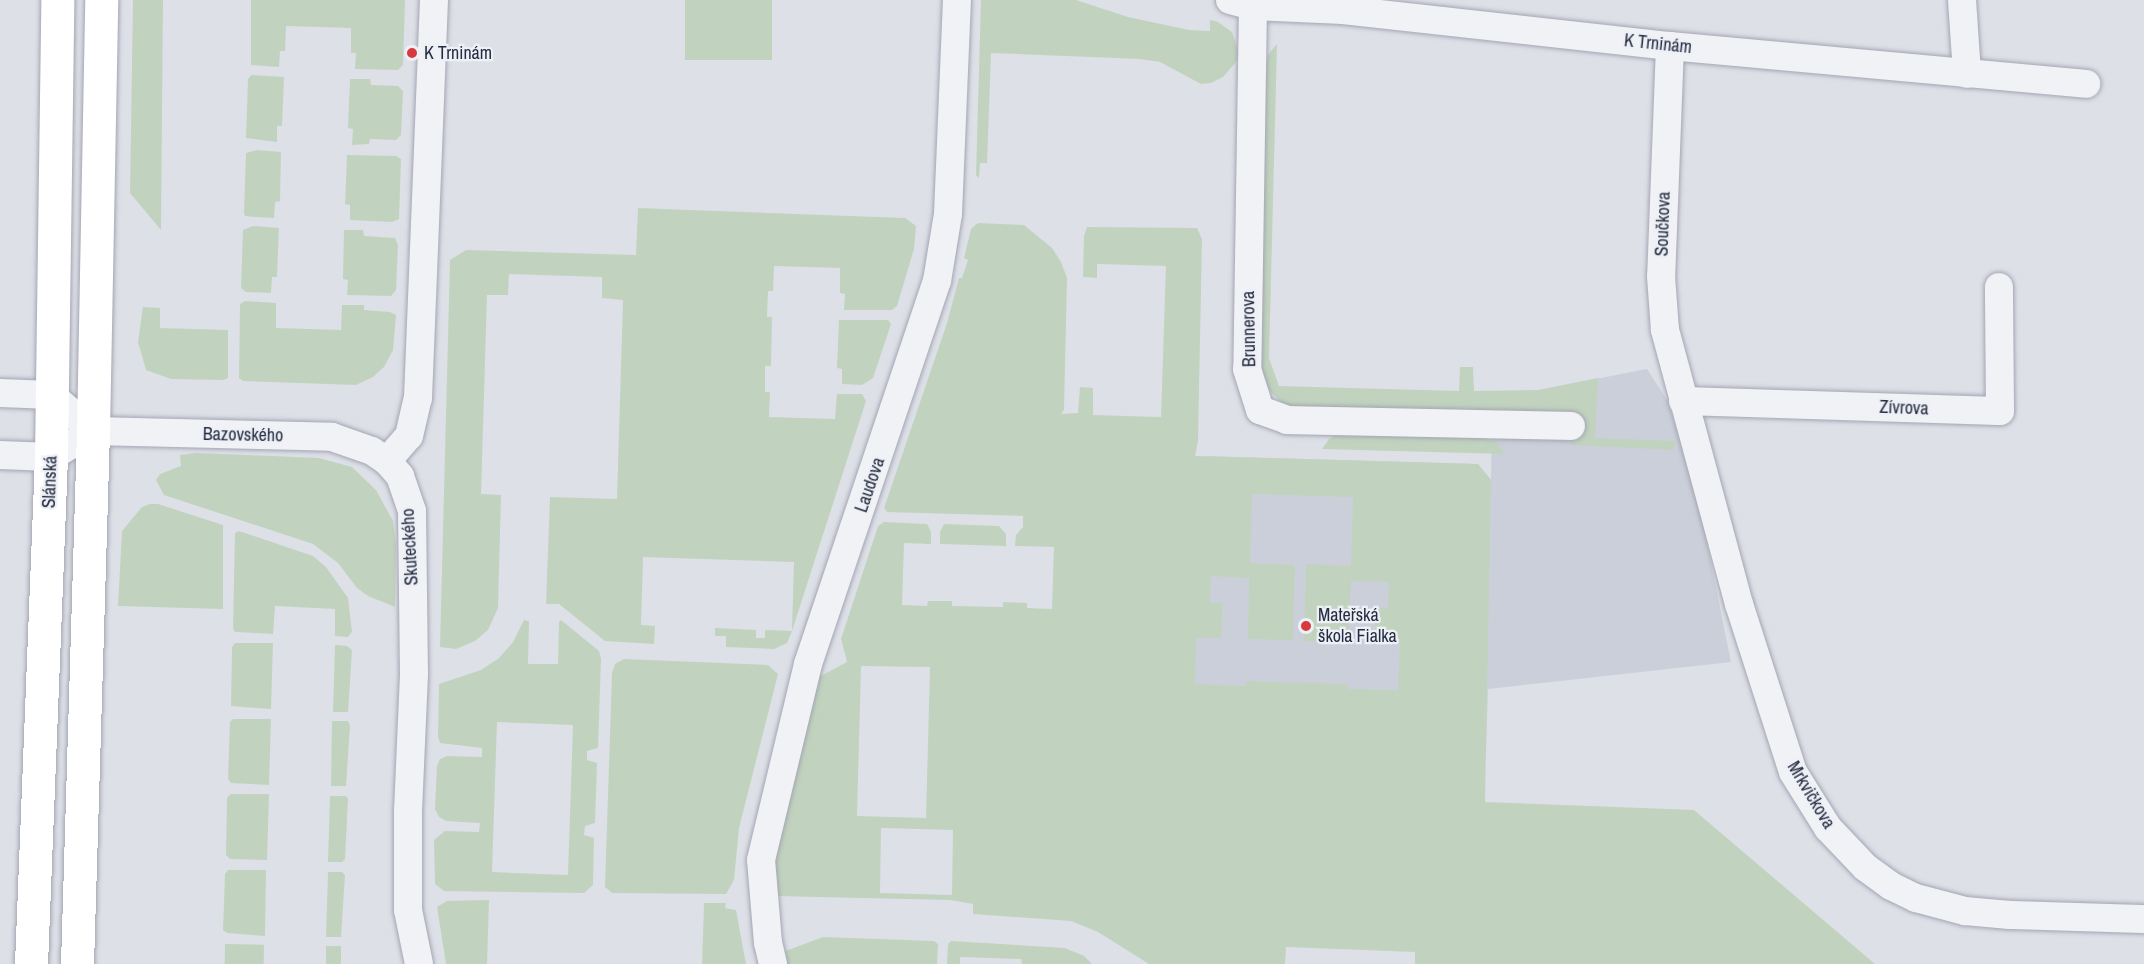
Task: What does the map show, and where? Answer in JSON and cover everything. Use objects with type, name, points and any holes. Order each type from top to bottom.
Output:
[{"type":"main road","name":"Slánská","points":[[31,964],[51,457],[57,0]]},
{"type":"main road","points":[[77,964],[93,431],[101,0]]},
{"type":"street","points":[[387,461],[409,436],[418,398],[434,0]]},
{"type":"street","name":"Laudova","points":[[773,964],[768,943],[761,860],[805,676],[937,281],[948,214],[957,0]]},
{"type":"street","points":[[1962,0],[1967,74]]},
{"type":"street","name":"K Trninám","points":[[1242,3],[1356,5],[1670,46],[2086,84]]},
{"type":"street","name":"Brunnerova","points":[[1242,3],[1247,369],[1260,410],[1287,420],[1571,426]]},
{"type":"street","name":"Součkova","points":[[1670,46],[1661,276],[1665,330],[1683,401]]},
{"type":"street","name":"Zívrova","points":[[1683,401],[2000,411],[1999,287]]},
{"type":"street","points":[[0,393],[51,395],[93,431],[51,457],[0,455]]},
{"type":"street","name":"Mrkvičkova","points":[[1683,401],[1739,604],[1793,772],[1828,828],[1864,867],[1891,886],[1942,906],[2010,915],[2144,919]]},
{"type":"street","name":"Bazovského","points":[[93,431],[332,437],[372,451],[387,461]]},
{"type":"street","name":"Skuteckého","points":[[387,461],[400,476],[412,511],[414,674],[408,811],[408,910],[419,964]]},
{"type":"shaded area","points":[[1647,369],[1669,403],[1699,503],[1731,662],[1488,689],[1486,753],[1179,747],[1206,456],[1478,464],[1491,480],[1492,417],[1570,384]]},
{"type":"green space","points":[[133,0],[163,0],[161,230],[130,193]]},
{"type":"green space","points":[[251,0],[405,0],[403,65],[398,70],[355,69],[356,53],[351,53],[351,28],[286,26],[285,51],[280,51],[279,67],[251,65]]},
{"type":"green space","points":[[685,0],[772,0],[772,60],[685,60]]},
{"type":"green space","points":[[981,0],[1076,0],[1128,17],[1189,30],[1210,31],[1210,20],[1218,22],[1232,32],[1239,53],[1236,62],[1223,77],[1211,83],[1201,84],[1160,62],[1140,59],[991,53],[987,163],[980,163],[979,178],[976,175]]},
{"type":"green space","points":[[1277,44],[1269,358],[1279,386],[1459,391],[1460,367],[1473,367],[1474,391],[1538,390],[1598,378],[1595,438],[1675,441],[1674,450],[1571,445],[1570,419],[1305,411],[1282,403],[1270,391],[1260,370],[1265,64],[1268,55]]},
{"type":"green space","points":[[251,75],[284,77],[282,126],[277,126],[277,142],[246,138],[248,79]]},
{"type":"green space","points":[[350,79],[370,79],[371,85],[398,86],[403,91],[401,135],[396,140],[370,139],[369,144],[352,145],[353,129],[348,128]]},
{"type":"green space","points":[[257,150],[281,152],[280,201],[275,202],[274,218],[245,216],[244,213],[246,153]]},
{"type":"green space","points":[[347,155],[396,156],[401,159],[399,219],[392,222],[350,220],[350,205],[345,204]]},
{"type":"green space","points":[[638,208],[905,218],[916,226],[914,249],[897,306],[892,310],[844,310],[845,294],[840,293],[840,268],[774,266],[773,291],[768,291],[767,317],[772,317],[771,366],[765,366],[765,392],[770,392],[769,417],[835,419],[837,394],[862,394],[866,401],[792,631],[794,562],[643,557],[641,625],[655,626],[654,644],[605,641],[559,604],[546,604],[550,497],[617,499],[623,300],[602,298],[602,277],[509,274],[508,295],[487,295],[481,494],[501,495],[498,608],[488,630],[475,641],[456,649],[440,647],[450,260],[466,250],[636,255]]},
{"type":"green space","points":[[978,223],[1024,225],[1052,248],[1061,262],[1067,278],[1064,410],[1061,414],[1078,413],[1080,387],[1093,388],[1093,415],[1161,417],[1166,266],[1097,264],[1097,278],[1083,277],[1084,236],[1087,227],[1197,228],[1202,239],[1198,441],[1195,456],[1478,464],[1491,480],[1485,802],[1694,810],[1875,964],[1415,964],[1415,952],[1286,947],[1285,964],[1149,964],[1098,932],[1071,921],[973,914],[973,904],[950,900],[774,896],[773,863],[817,678],[847,662],[841,639],[878,526],[884,522],[927,524],[931,532],[931,544],[904,543],[902,605],[927,606],[928,601],[952,601],[952,606],[1003,607],[1003,602],[1027,603],[1027,608],[1052,609],[1054,547],[1015,546],[1016,535],[1023,527],[1023,516],[887,512],[884,508],[947,323],[959,278],[962,278],[968,260],[964,258],[971,229]],"holes":[[[1252,494],[1353,497],[1351,566],[1306,564],[1304,641],[1348,643],[1351,581],[1389,582],[1388,608],[1376,608],[1375,643],[1400,644],[1398,690],[1348,689],[1348,684],[1246,681],[1246,686],[1195,684],[1196,638],[1221,638],[1223,603],[1210,603],[1211,576],[1249,578],[1248,639],[1293,640],[1295,565],[1250,563]],[[861,666],[930,667],[926,818],[857,816]],[[881,828],[953,830],[952,895],[880,893]]]},
{"type":"green space","points":[[253,226],[279,228],[277,277],[272,277],[271,293],[246,292],[241,288],[243,230]]},
{"type":"green space","points":[[344,230],[363,230],[364,236],[395,238],[398,245],[396,290],[391,296],[347,295],[348,280],[343,279]]},
{"type":"green space","points":[[245,301],[276,303],[276,328],[341,330],[342,305],[364,305],[364,310],[390,312],[396,315],[393,350],[384,367],[373,377],[356,385],[243,381],[239,378],[240,304]]},
{"type":"green space","points":[[143,307],[160,308],[160,328],[228,330],[228,378],[223,380],[171,379],[146,370],[138,342]]},
{"type":"green space","points":[[839,320],[888,320],[891,324],[873,378],[862,385],[842,384],[842,369],[837,368]]},
{"type":"green space","points":[[1342,431],[1476,433],[1497,443],[1505,454],[1322,449],[1329,439]]},
{"type":"green space","points":[[196,453],[319,458],[352,467],[376,490],[393,521],[396,545],[395,607],[368,596],[357,588],[338,563],[313,544],[164,495],[156,480],[160,474],[181,466],[180,455]]},
{"type":"green space","points":[[158,504],[223,525],[223,609],[118,606],[122,531],[142,507]]},
{"type":"green space","points":[[944,524],[999,526],[1006,534],[1006,546],[940,544],[940,532]]},
{"type":"green space","points":[[239,531],[313,556],[326,567],[348,598],[352,632],[348,637],[335,636],[335,609],[275,606],[273,634],[235,632],[233,629],[235,533]]},
{"type":"green space","points":[[524,620],[529,621],[528,664],[558,664],[559,622],[561,620],[599,651],[601,659],[598,748],[587,751],[587,760],[597,763],[595,823],[585,826],[584,835],[594,838],[593,885],[584,893],[444,891],[435,884],[434,840],[445,831],[479,832],[480,823],[446,821],[439,817],[435,809],[437,766],[440,759],[447,756],[482,757],[482,748],[440,743],[438,737],[439,684],[481,670],[499,658],[513,642]],"holes":[[[497,722],[573,725],[568,875],[492,872]]]},
{"type":"green space","points":[[715,628],[756,630],[756,638],[765,638],[765,630],[792,631],[787,643],[774,649],[726,647],[726,636],[715,636]]},
{"type":"green space","points":[[235,643],[273,643],[271,709],[231,706],[232,647]]},
{"type":"green space","points":[[335,645],[347,646],[352,650],[348,712],[333,712]]},
{"type":"green space","points":[[624,659],[768,665],[778,674],[739,828],[734,880],[726,894],[612,893],[605,887],[612,673],[615,664]]},
{"type":"green space","points":[[233,719],[271,719],[269,785],[231,783],[228,779],[230,722]]},
{"type":"green space","points":[[332,721],[348,721],[350,726],[346,786],[331,786]]},
{"type":"green space","points":[[231,794],[269,794],[267,860],[230,859],[226,855],[227,798]]},
{"type":"green space","points":[[330,796],[346,796],[348,799],[345,859],[342,862],[328,862]]},
{"type":"green space","points":[[228,870],[266,870],[265,936],[227,933],[223,930],[225,874]]},
{"type":"green space","points":[[328,872],[342,872],[345,875],[341,937],[326,937]]},
{"type":"green space","points":[[489,900],[487,964],[446,964],[437,907],[447,901]]},
{"type":"green space","points":[[704,903],[726,903],[725,908],[736,910],[746,964],[702,964]]},
{"type":"green space","points":[[823,937],[934,941],[938,944],[937,964],[785,964],[783,952]]},
{"type":"green space","points":[[951,941],[1065,948],[1084,956],[1092,964],[1022,964],[1021,959],[960,957],[960,964],[947,964],[948,944]]},
{"type":"green space","points":[[225,944],[264,945],[264,964],[225,964]]},
{"type":"green space","points":[[326,946],[341,946],[341,964],[326,964]]},
{"type":"place","name":"K Trninám","points":[[412,53]]},
{"type":"place","name":"Mateřská škola Fialka","points":[[1306,626]]}]
